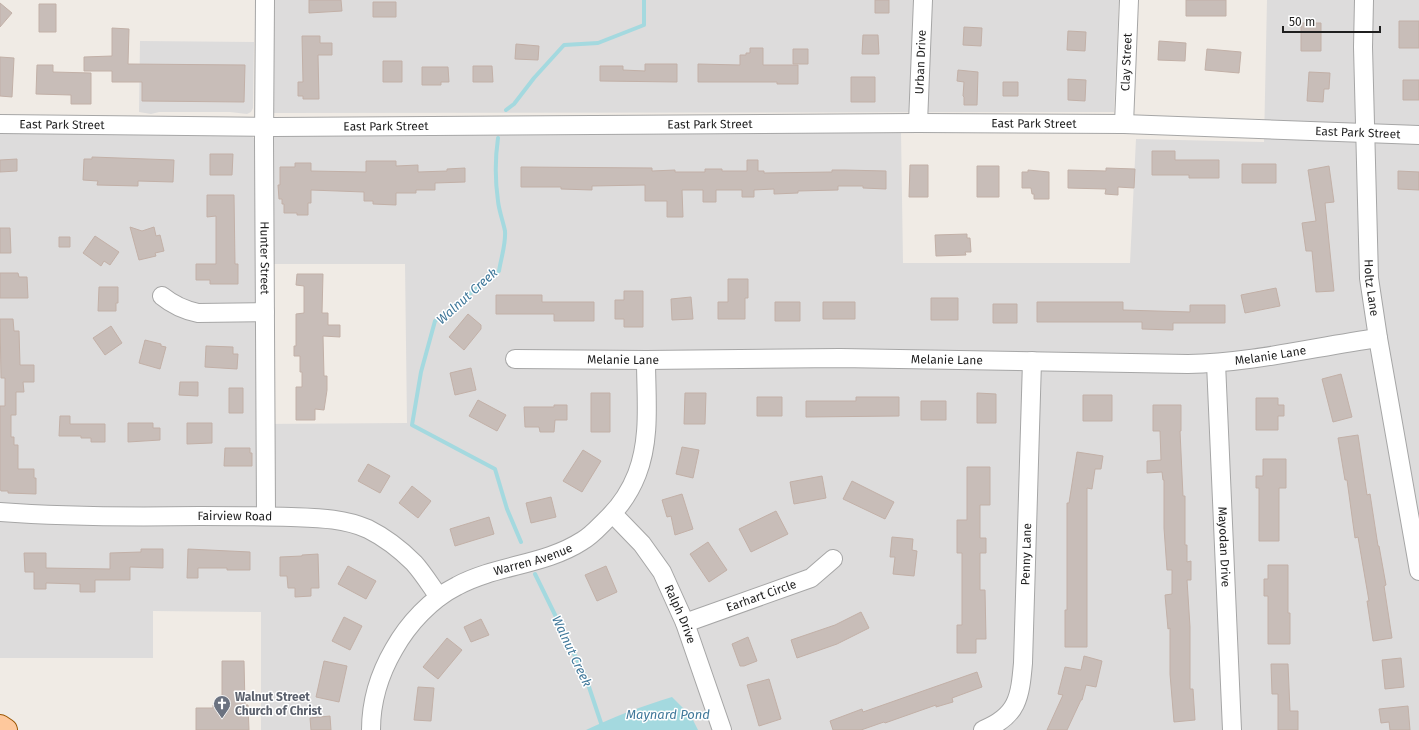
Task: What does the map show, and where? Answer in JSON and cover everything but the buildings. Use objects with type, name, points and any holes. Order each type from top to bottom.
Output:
[{"type":"main road","points":[[0,726],[6,730]]},
{"type":"street","name":"Hunter Street","points":[[265,0],[264,127],[266,516]]},
{"type":"street","name":"Urban Drive","points":[[918,123],[923,0]]},
{"type":"street","name":"Clay Street","points":[[1124,124],[1129,0]]},
{"type":"street","name":"Holtz Lane","points":[[1364,0],[1363,47],[1369,278],[1378,338],[1419,571]]},
{"type":"street","name":"East Park Street","points":[[0,124],[264,127],[918,123],[1124,124],[1419,135]]},
{"type":"street","points":[[162,296],[176,306],[198,312],[265,312]]},
{"type":"street","name":"Melanie Lane","points":[[515,359],[646,360],[840,358],[1216,363],[1252,360],[1378,338]]},
{"type":"street","name":"Warren Avenue","points":[[371,730],[374,704],[385,666],[399,640],[413,622],[439,597],[473,578],[567,549],[587,538],[613,514],[630,488],[642,458],[647,426],[646,360]]},
{"type":"street","name":"Penny Lane","points":[[983,730],[997,724],[1007,716],[1014,707],[1020,693],[1022,680],[1032,361]]},
{"type":"street","name":"Mayodan Drive","points":[[1216,363],[1232,730]]},
{"type":"street","name":"Fairview Road","points":[[0,512],[45,515],[266,516],[340,520],[367,529],[383,538],[414,563],[439,597]]},
{"type":"street","name":"Ralph Drive","points":[[613,514],[642,544],[662,572],[685,623],[722,730]]},
{"type":"street","name":"Earhart Circle","points":[[685,623],[811,578],[834,560]]},
{"type":"shaded area","points":[[273,0],[1119,0],[1114,112],[272,113]]},
{"type":"shaded area","points":[[1267,0],[1419,0],[1419,730],[261,730],[261,612],[153,611],[153,658],[0,658],[0,130],[248,134],[253,137],[257,143],[258,424],[407,423],[405,264],[271,264],[273,136],[901,132],[903,263],[1130,263],[1136,139],[1264,142]]},
{"type":"shaded area","points":[[140,41],[254,42],[253,108],[251,112],[247,114],[230,112],[159,112],[151,114],[139,112]]},
{"type":"water","name":"Maynard Pond","points":[[672,697],[691,716],[698,730],[586,730],[628,712]]},
{"type":"waterway","name":"Walnut Creek","points":[[506,110],[514,104],[534,78],[564,45],[598,43],[644,25],[644,0]]},
{"type":"waterway","name":"Walnut Creek","points":[[498,138],[496,185],[505,231],[504,246],[499,271],[435,321],[421,372],[412,425],[495,469],[507,509],[521,542]]},
{"type":"waterway","name":"Walnut Creek","points":[[535,574],[586,678],[601,723],[605,730]]},
{"type":"place","name":"Walnut Street Church of Christ","points":[[222,719]]}]
